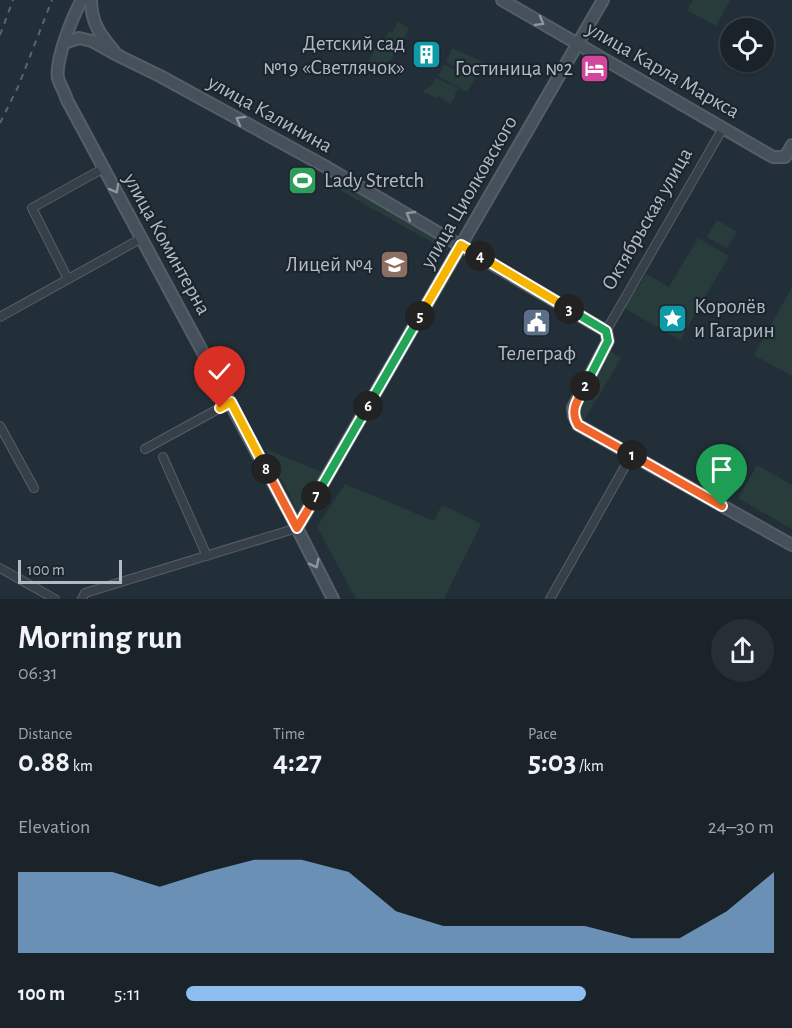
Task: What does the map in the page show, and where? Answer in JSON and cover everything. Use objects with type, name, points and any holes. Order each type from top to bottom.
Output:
[{"type":"street","name":"улица Карла Маркса","points":[[502,0],[773,156],[785,157],[792,145]]},
{"type":"street","name":"улица Циолковского","points":[[297,528],[603,0]]},
{"type":"street","name":"улица Коминтерна","points":[[86,3],[64,43],[58,77],[68,100],[231,402],[333,599]]},
{"type":"street","points":[[86,3],[100,35],[121,57]]},
{"type":"street","name":"улица Калинина","points":[[64,43],[79,38],[92,41],[160,76],[310,158],[461,245],[607,336]]},
{"type":"street","name":"Октябрьская улица","points":[[607,336],[723,128]]},
{"type":"street","points":[[68,279],[32,208],[104,168]]},
{"type":"street","points":[[0,316],[142,238]]},
{"type":"street","points":[[607,336],[573,408],[578,425],[792,545]]},
{"type":"street","points":[[145,449],[231,402]]},
{"type":"street","points":[[0,426],[34,488]]},
{"type":"street","points":[[550,599],[632,454]]},
{"type":"street","points":[[163,457],[207,556]]},
{"type":"street","points":[[82,599],[85,593],[297,528]]},
{"type":"street","points":[[0,568],[56,599]]},
{"type":"green space","points":[[693,0],[730,0],[716,26],[687,10]]},
{"type":"green space","points":[[398,22],[409,28],[401,45],[404,47],[401,52],[396,50],[384,73],[367,64],[380,39],[384,41],[389,31],[392,33]]},
{"type":"green space","points":[[452,48],[483,62],[476,77],[470,75],[475,78],[467,92],[438,76],[444,64],[461,73],[463,71],[467,73],[468,65],[464,63],[461,69],[446,62]]},
{"type":"green space","points":[[436,78],[458,88],[451,104],[438,96],[436,98],[422,91],[431,86]]},
{"type":"green space","points":[[343,180],[452,242],[447,251],[338,189]]},
{"type":"green space","points":[[717,220],[737,232],[727,248],[707,237]]},
{"type":"green space","points":[[698,238],[729,256],[680,340],[622,307],[633,287],[637,289],[646,274],[669,287]]},
{"type":"green space","points":[[792,287],[792,376],[754,355]]},
{"type":"green space","points":[[607,349],[621,358],[583,422],[578,418],[576,409]]},
{"type":"green space","points":[[266,449],[321,472],[298,512]]},
{"type":"green space","points":[[757,465],[792,485],[792,529],[738,498]]},
{"type":"green space","points":[[345,484],[434,521],[442,505],[481,524],[444,599],[356,599],[317,527]]},
{"type":"railway","points":[[0,35],[13,0]]},
{"type":"railway","points":[[0,123],[18,87],[52,0]]},
{"type":"place","name":"Детский сад №19 «Светлячок»","points":[[426,55]]},
{"type":"place","name":"Гостиница №2","points":[[594,68]]},
{"type":"place","name":"Lady Stretch","points":[[303,180]]},
{"type":"place","name":"Лицей №4","points":[[394,264]]},
{"type":"place","name":"Королёв и Гагарин","points":[[673,318]]},
{"type":"place","name":"Телеграф","points":[[537,322]]},
{"type":"route","points":[[220,408],[231,402],[297,528],[461,245],[606,331],[608,341],[573,408],[578,425],[722,506]]}]
